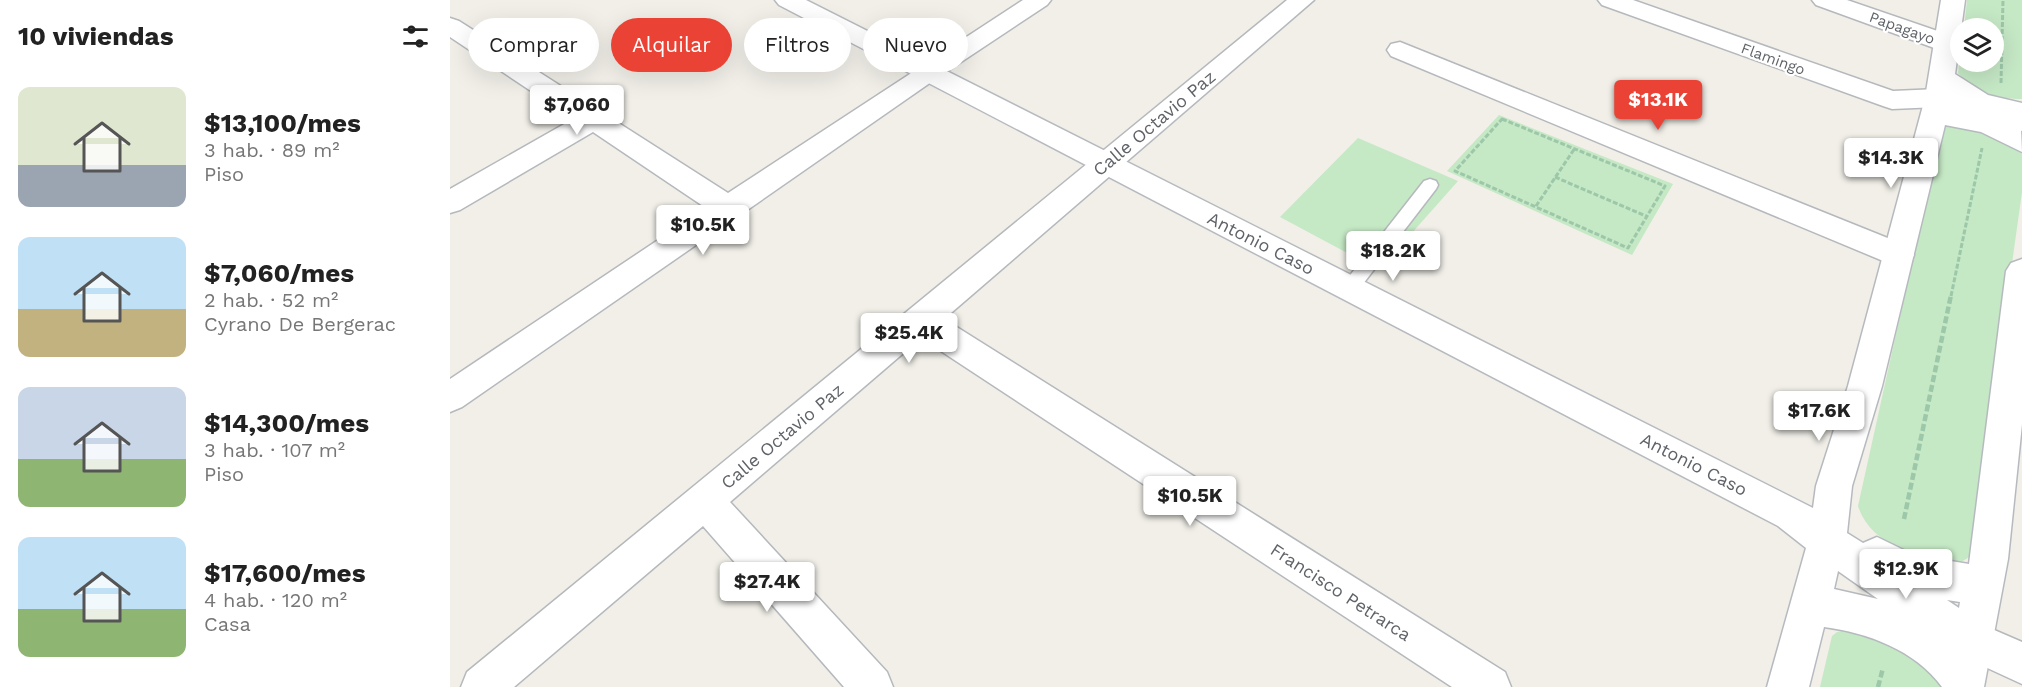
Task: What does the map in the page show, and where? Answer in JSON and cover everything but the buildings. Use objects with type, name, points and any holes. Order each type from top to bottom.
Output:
[{"type":"street","name":"Antonio Caso","points":[[787,0],[863,39]]},
{"type":"street","points":[[968,46],[1039,0]]},
{"type":"street","name":"Calle Octavio Paz","points":[[482,687],[1302,0]]},
{"type":"street","name":"Flamingo","points":[[1610,0],[1892,100],[1938,97]]},
{"type":"street","name":"Papagayo","points":[[1824,0],[1946,43]]},
{"type":"street","points":[[1788,687],[1829,525],[1834,486],[1865,386],[1938,97],[1953,0]]},
{"type":"street","points":[[450,26],[468,38]]},
{"type":"street","points":[[450,55],[468,46]]},
{"type":"street","points":[[1400,50],[1581,138],[1899,255]]},
{"type":"street","points":[[520,72],[730,209]]},
{"type":"street","name":"Antonio Caso","points":[[928,72],[1791,513],[1829,525]]},
{"type":"street","points":[[450,397],[730,209],[928,72]]},
{"type":"street","points":[[1938,97],[1972,99],[1998,108],[2022,112]]},
{"type":"street","points":[[1938,97],[2022,122]]},
{"type":"street","points":[[1938,97],[2022,142]]},
{"type":"street","points":[[450,202],[593,120]]},
{"type":"street","points":[[1966,668],[1989,559],[2022,271]]},
{"type":"street","name":"Francisco Petrarca","points":[[920,321],[1490,687]]},
{"type":"street","points":[[705,501],[872,687]]},
{"type":"street","points":[[1829,525],[1863,543],[1880,558],[1920,576],[1947,582],[1984,584]]},
{"type":"street","points":[[1829,525],[1966,668]]},
{"type":"street","points":[[1810,606],[1857,612],[1905,632],[1966,668],[2022,663]]},
{"type":"lane","points":[[1350,288],[1430,185]]},
{"type":"path","points":[[2001,84],[2003,0]]},
{"type":"path","points":[[1502,118],[1581,138],[1665,186],[1628,248],[1455,171],[1502,118]]},
{"type":"path","points":[[1536,206],[1581,138]]},
{"type":"path","points":[[1904,519],[1983,143]]},
{"type":"path","points":[[1555,177],[1648,217]]},
{"type":"path","points":[[1878,687],[1883,668]]},
{"type":"green space","points":[[1967,0],[2022,0],[2022,99],[1987,94],[1971,86],[1958,73],[2004,72],[2004,18],[1965,18]]},
{"type":"green space","points":[[1499,115],[1673,184],[1632,255],[1447,171]]},
{"type":"green space","points":[[1949,123],[1988,133],[2006,142],[2022,154],[2022,192],[1971,556],[1956,565],[1898,548],[1874,531],[1864,520],[1858,506],[1942,126]]},
{"type":"green space","points":[[1358,138],[1458,181],[1379,270],[1280,217]]},
{"type":"green space","points":[[1853,629],[1919,657],[1946,687],[1820,687],[1832,636],[1837,632]]}]
